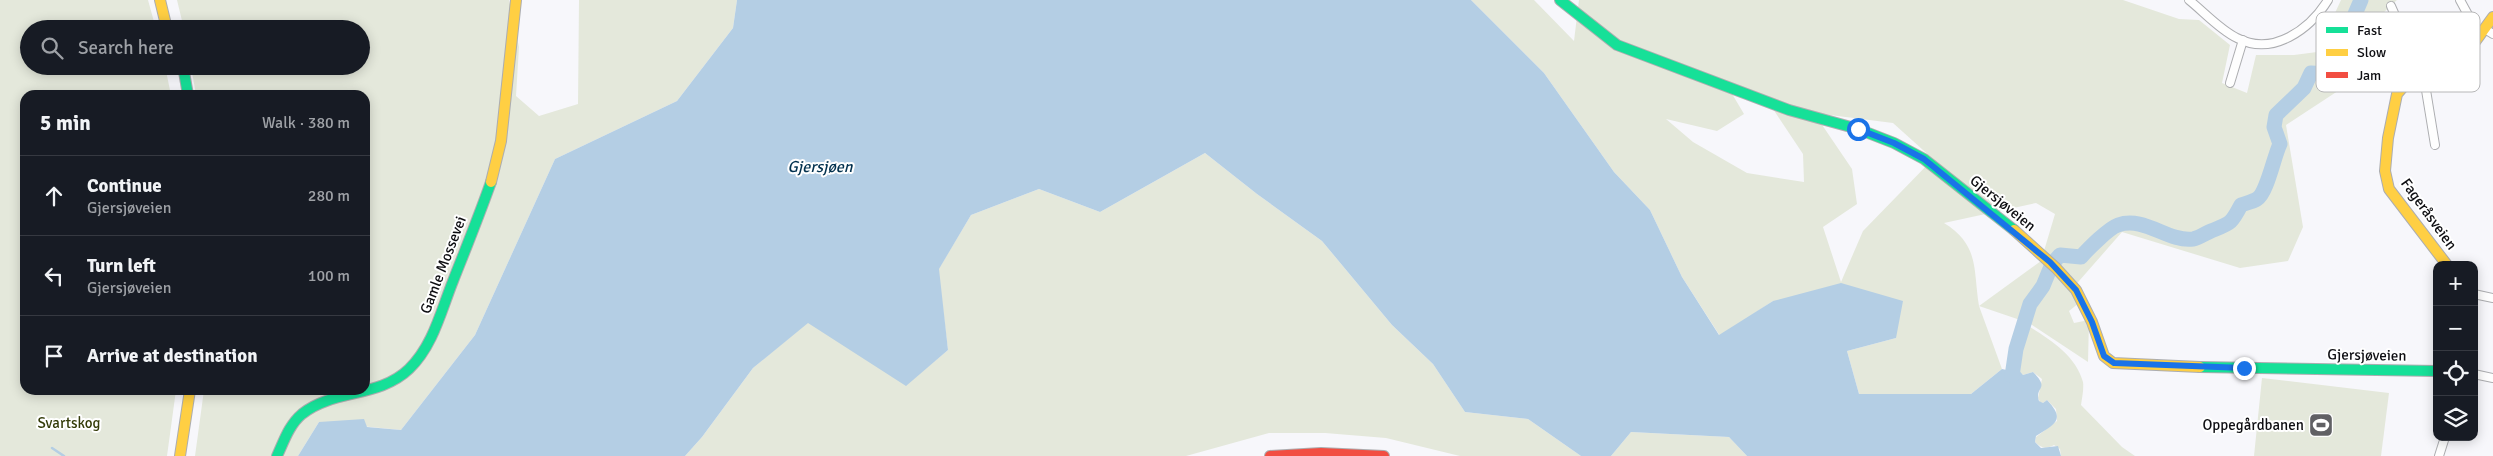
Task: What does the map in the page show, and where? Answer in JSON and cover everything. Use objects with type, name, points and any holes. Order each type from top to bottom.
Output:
[{"type":"main road","points":[[160,0],[165,20]]},
{"type":"main road","points":[[168,0],[172,20]]},
{"type":"main road","name":"Gamle Mossevei","points":[[370,391],[392,382],[409,370],[431,339],[496,164],[502,130],[516,0]]},
{"type":"main road","name":"Gjersjøveien","points":[[1560,0],[1617,45],[1788,110],[1858,129],[1894,143],[1924,159],[2053,265],[2076,290],[2092,322],[2104,356],[2114,363],[2251,369],[2433,371]]},
{"type":"main road","name":"Fageråsveien","points":[[2486,33],[2493,17]]},
{"type":"main road","points":[[177,75],[180,90]]},
{"type":"main road","points":[[185,75],[187,90]]},
{"type":"main road","name":"Fageråsveien","points":[[2399,92],[2388,138],[2385,171],[2389,189],[2444,261]]},
{"type":"main road","points":[[180,456],[189,395]]},
{"type":"main road","points":[[188,456],[196,395]]},
{"type":"main road","name":"Gamle Mossevei","points":[[277,456],[289,429],[310,408],[323,401],[354,395]]},
{"type":"main road","points":[[1270,456],[1321,453],[1384,456]]},
{"type":"street","points":[[2189,0],[2236,38],[2256,43],[2285,40],[2316,18]]},
{"type":"street","points":[[2320,12],[2328,0]]},
{"type":"street","points":[[2460,0],[2469,12]]},
{"type":"street","points":[[2391,6],[2394,12]]},
{"type":"street","points":[[2230,83],[2243,40]]},
{"type":"street","points":[[2426,92],[2435,145]]},
{"type":"street","points":[[2478,295],[2493,298]]},
{"type":"street","points":[[2478,375],[2493,378]]},
{"type":"street","points":[[2439,456],[2444,441]]},
{"type":"green space","name":"Svartskog","points":[[0,0],[148,0],[154,20],[20,20],[20,75],[167,75],[170,90],[20,90],[20,395],[175,395],[167,456],[0,456]]},
{"type":"green space","points":[[177,0],[509,0],[519,47],[516,96],[539,116],[578,104],[579,0],[737,0],[733,28],[677,101],[555,159],[475,335],[401,430],[319,422],[298,456],[195,456],[203,395],[370,395],[370,90],[195,90],[193,75],[370,75],[370,20],[182,20]]},
{"type":"green space","points":[[1471,0],[1534,0],[1574,41],[1579,0],[2123,0],[2179,19],[2199,20],[2230,45],[2222,83],[2247,93],[2256,55],[2294,55],[2316,52],[2316,92],[2336,92],[2286,125],[2303,227],[2288,261],[2240,268],[2122,232],[2072,289],[2079,303],[2069,311],[2074,323],[2089,320],[2088,362],[2029,323],[1979,306],[2002,369],[1971,394],[1859,394],[1847,351],[1896,338],[1773,301],[1720,336],[1682,277],[1650,210],[1614,172],[1544,73]],"holes":[[[1725,82],[1773,109],[1803,154],[1804,182],[1747,173],[1693,142],[1666,119],[1717,131],[1744,114]],[[1814,113],[1893,123],[1933,159],[1863,231],[1841,282],[1823,227],[1857,204],[1852,169]],[[2036,203],[2055,214],[2041,261],[1979,306],[1973,259],[1964,240],[1956,231],[1944,223]]]},
{"type":"green space","points":[[2341,0],[2397,0],[2384,12],[2335,12]]},
{"type":"green space","points":[[1205,153],[1257,194],[1322,241],[1392,325],[1433,364],[1465,412],[1528,419],[1581,456],[1460,456],[1386,438],[1325,433],[1269,433],[1186,456],[685,456],[702,437],[753,368],[808,322],[906,385],[948,350],[938,270],[971,215],[1039,189],[1100,212]]},
{"type":"green space","points":[[2027,325],[2053,342],[2068,356],[2079,372],[2083,382],[2081,405],[2122,447],[2135,456],[2061,456],[2060,449],[2054,445],[2044,448],[2035,442],[2036,437],[2057,421],[2056,409],[2047,400],[2043,403],[2038,398],[2042,379],[2033,372],[2023,375],[2017,369],[2015,376],[2012,376],[2012,367]]},
{"type":"green space","name":"Oppegårdbanen","points":[[2262,378],[2389,393],[2381,456],[2254,456]]},
{"type":"green space","points":[[1631,432],[1729,437],[1747,456],[1611,456]]},
{"type":"water","name":"Gjersjøen","points":[[737,0],[1471,0],[1544,73],[1614,172],[1650,210],[1682,277],[1719,335],[1773,301],[1841,283],[1903,301],[1896,338],[1847,351],[1859,394],[1971,394],[2002,369],[2011,371],[2012,376],[2015,375],[2017,368],[2023,375],[2033,372],[2041,382],[2038,393],[2039,401],[2043,403],[2047,400],[2056,412],[2057,417],[2053,425],[2036,436],[2035,442],[2041,448],[2058,446],[2061,456],[1747,456],[1729,437],[1631,432],[1611,456],[1581,456],[1528,419],[1465,412],[1433,364],[1392,325],[1322,241],[1257,194],[1205,153],[1100,212],[1039,189],[971,215],[939,269],[948,350],[906,386],[808,323],[753,368],[702,437],[685,456],[298,456],[319,422],[364,419],[367,427],[401,430],[475,335],[555,159],[677,101],[733,28]]},
{"type":"waterway","points":[[2356,12],[2361,0]]},
{"type":"waterway","points":[[2012,376],[2016,349],[2030,304],[2043,286],[2052,264],[2060,255],[2081,257],[2109,230],[2118,225],[2128,223],[2147,226],[2183,239],[2193,239],[2227,224],[2241,205],[2257,199],[2264,190],[2280,144],[2274,127],[2276,115],[2304,88],[2311,73],[2316,73]]},
{"type":"waterway","points":[[52,448],[64,456]]},
{"type":"traffic: fast","points":[[1560,0],[1617,45],[1789,110],[1858,129],[1894,143],[1924,159],[2014,230]]},
{"type":"traffic: fast","points":[[185,75],[187,90]]},
{"type":"traffic: fast","points":[[370,389],[384,385],[397,378],[409,369],[424,350],[436,328],[491,182]]},
{"type":"traffic: fast","points":[[2200,367],[2433,371]]},
{"type":"traffic: fast","points":[[277,456],[290,428],[297,418],[314,406],[346,395]]},
{"type":"traffic: slow","points":[[160,0],[165,20]]},
{"type":"traffic: slow","points":[[491,182],[501,141],[516,0]]},
{"type":"traffic: slow","points":[[2480,35],[2493,17]]},
{"type":"traffic: slow","points":[[2399,92],[2388,138],[2385,171],[2389,189],[2444,261]]},
{"type":"traffic: slow","points":[[2014,230],[2056,268],[2076,290],[2092,322],[2104,356],[2113,363],[2200,367]]},
{"type":"traffic: slow","points":[[180,456],[189,395]]},
{"type":"traffic: jam","points":[[1270,456],[1321,453],[1384,456]]},
{"type":"place","name":"Oppegårdbanen","points":[[2321,425]]},
{"type":"route","points":[[1858,129],[1894,143],[1924,159],[2024,238],[2076,290],[2092,322],[2098,344],[2104,356],[2114,363],[2244,368]]}]
